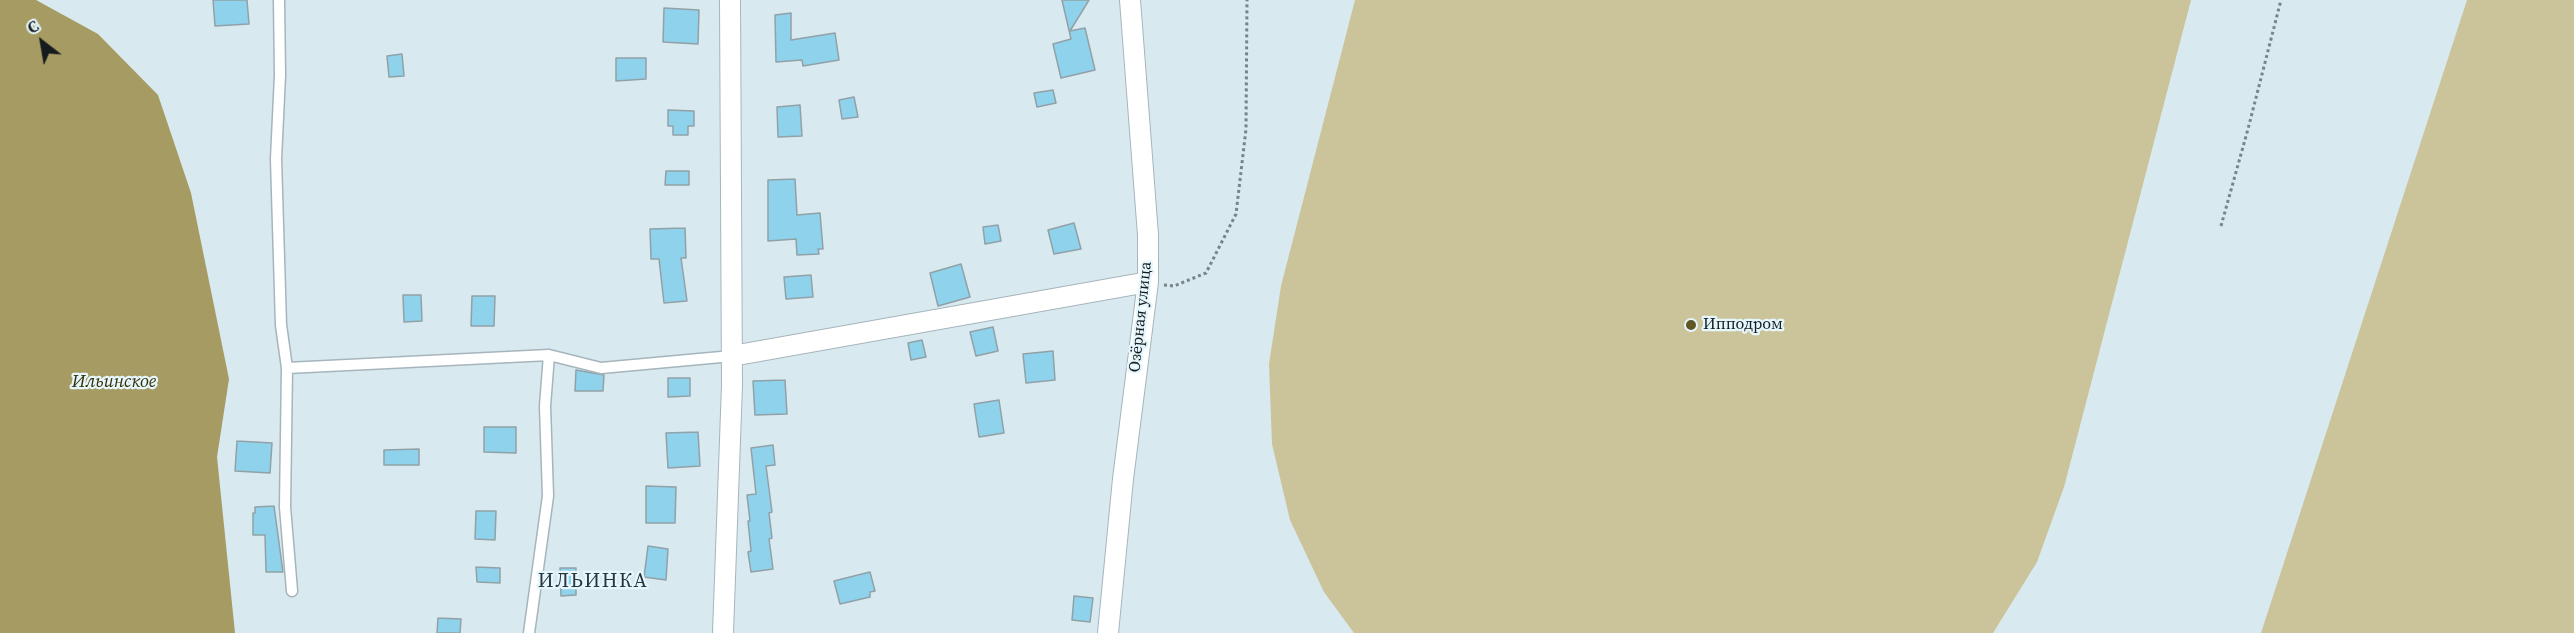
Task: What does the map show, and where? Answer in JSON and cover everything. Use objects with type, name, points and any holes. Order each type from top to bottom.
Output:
[{"type":"street","points":[[723,633],[732,356],[730,0]]},
{"type":"street","name":"Озёрная улица","points":[[1108,633],[1123,479],[1148,282],[1148,235],[1130,0]]},
{"type":"street","points":[[732,356],[1148,282]]},
{"type":"lane","points":[[279,0],[280,75],[276,159],[281,325],[287,368],[285,507],[292,591]]},
{"type":"lane","points":[[287,368],[549,355],[601,368],[732,356]]},
{"type":"lane","points":[[529,633],[548,496],[545,405],[549,355]]},
{"type":"path","points":[[1148,282],[1174,286],[1206,273],[1236,214],[1246,129],[1247,0]]},
{"type":"path","points":[[2221,226],[2281,0]]},
{"type":"shaded area","name":"Ипподром","points":[[1355,0],[2191,0],[2064,487],[2037,562],[1993,633],[1354,633],[1324,592],[1290,520],[1272,444],[1269,364],[1281,286]]},
{"type":"shaded area","points":[[2467,0],[2574,0],[2574,633],[2261,633]]},
{"type":"water","name":"Ильинское","points":[[0,0],[36,0],[98,34],[158,95],[191,193],[229,379],[217,457],[235,633],[0,633]]},
{"type":"building","points":[[213,0],[247,0],[249,24],[215,26]]},
{"type":"building","points":[[1062,0],[1089,0],[1070,31],[1085,28],[1095,70],[1061,78],[1053,44],[1071,39]]},
{"type":"building","points":[[664,8],[699,10],[698,44],[663,42]]},
{"type":"building","points":[[791,13],[791,40],[835,33],[839,60],[803,66],[802,60],[776,62],[775,15]]},
{"type":"building","points":[[402,54],[404,76],[389,77],[387,56]]},
{"type":"building","points":[[616,58],[646,58],[646,79],[616,81]]},
{"type":"building","points":[[1053,90],[1056,103],[1037,107],[1034,93]]},
{"type":"building","points":[[854,97],[858,117],[842,119],[839,100]]},
{"type":"building","points":[[800,105],[802,136],[778,137],[777,107]]},
{"type":"building","points":[[668,110],[694,111],[694,126],[688,126],[688,135],[673,135],[673,126],[668,126]]},
{"type":"building","points":[[666,171],[689,171],[689,185],[665,185]]},
{"type":"building","points":[[795,179],[797,215],[820,213],[823,249],[818,249],[819,254],[797,255],[796,239],[768,241],[768,180]]},
{"type":"building","points":[[1074,223],[1081,249],[1054,254],[1048,230]]},
{"type":"building","points":[[998,225],[1001,241],[985,244],[983,227]]},
{"type":"building","points":[[685,228],[686,258],[681,258],[687,301],[664,303],[659,259],[651,259],[650,229]]},
{"type":"building","points":[[961,264],[970,297],[938,306],[930,273]]},
{"type":"building","points":[[811,275],[813,297],[786,299],[784,277]]},
{"type":"building","points":[[403,295],[421,295],[422,321],[404,322]]},
{"type":"building","points":[[472,296],[495,296],[494,326],[471,326]]},
{"type":"building","points":[[993,327],[998,351],[976,356],[970,332]]},
{"type":"building","points":[[922,340],[926,357],[911,360],[908,343]]},
{"type":"building","points":[[1053,351],[1055,380],[1026,383],[1023,354]]},
{"type":"building","points":[[576,370],[604,375],[603,391],[575,391]]},
{"type":"building","points":[[668,378],[690,378],[690,396],[668,397]]},
{"type":"building","points":[[785,380],[787,414],[755,415],[753,381]]},
{"type":"building","points":[[999,400],[1004,433],[979,437],[974,404]]},
{"type":"building","points":[[484,427],[516,427],[516,453],[484,452]]},
{"type":"building","points":[[698,432],[700,466],[668,468],[666,433]]},
{"type":"building","points":[[237,441],[272,443],[270,473],[235,471]]},
{"type":"building","points":[[773,445],[775,465],[766,466],[772,512],[769,513],[772,538],[769,539],[773,569],[751,572],[748,552],[751,551],[747,495],[756,494],[751,448]]},
{"type":"building","points":[[419,449],[419,465],[384,465],[384,450]]},
{"type":"building","points":[[646,486],[676,487],[675,523],[646,523]]},
{"type":"building","points":[[274,506],[283,572],[266,572],[265,535],[253,535],[255,507]]},
{"type":"building","points":[[476,511],[496,511],[495,540],[475,539]]},
{"type":"building","points":[[648,546],[668,549],[666,580],[644,577]]},
{"type":"building","points":[[476,567],[500,568],[500,583],[477,582]]},
{"type":"building","points":[[560,568],[576,568],[576,595],[561,596]]},
{"type":"building","points":[[870,572],[875,591],[870,592],[870,597],[840,604],[834,581]]},
{"type":"building","points":[[1074,596],[1093,598],[1090,622],[1072,620]]},
{"type":"building","points":[[438,618],[461,619],[460,633],[437,633]]},
{"type":"place","name":"Ипподром","points":[[1691,325]]},
{"type":"district","name":"ИЛЬИНКА","points":[[593,582]]}]
